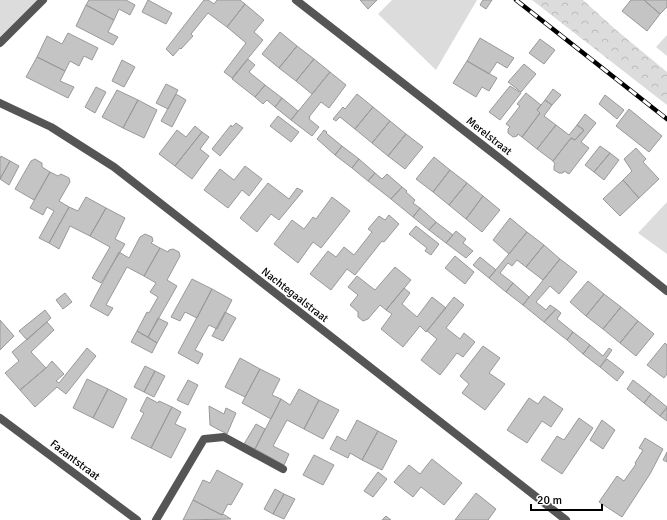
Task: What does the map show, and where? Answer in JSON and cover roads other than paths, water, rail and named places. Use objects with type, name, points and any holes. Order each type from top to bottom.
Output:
[{"type":"street","points":[[0,43],[43,0]]},
{"type":"street","name":"Merelstraat","points":[[296,0],[498,156],[667,291]]},
{"type":"street","name":"Nachtegaalstraat","points":[[0,103],[51,127],[114,167],[566,520]]},
{"type":"street","name":"Fazantstraat","points":[[0,418],[138,520]]},
{"type":"street","points":[[156,520],[204,439],[224,437],[283,470]]},
{"type":"railway","points":[[516,0],[667,119]]}]
